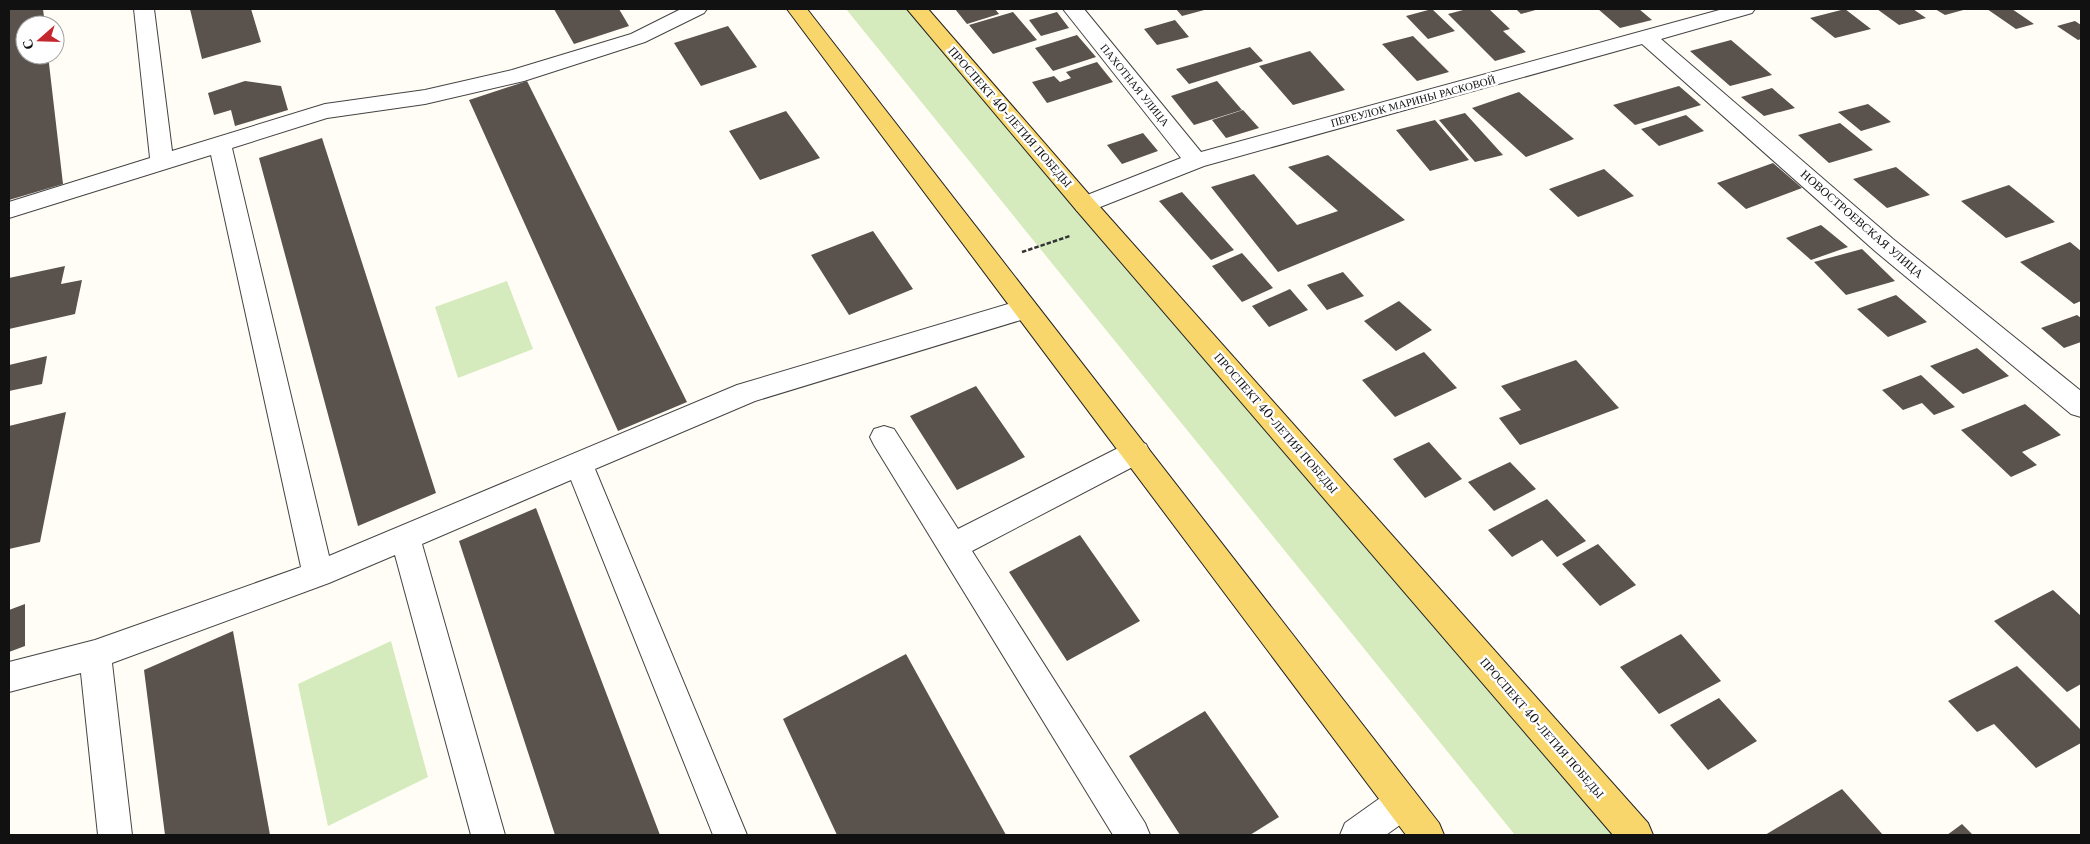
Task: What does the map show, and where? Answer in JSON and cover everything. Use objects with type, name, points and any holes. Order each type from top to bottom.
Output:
[{"type":"main road","points":[[797,9],[1427,835]]},
{"type":"main road","name":"ПРОСПЕКТ 40-ЛЕТИЯ ПОБЕДЫ","points":[[918,9],[1085,205],[1636,835]]},
{"type":"street","points":[[144,9],[162,163]]},
{"type":"street","points":[[9,210],[325,111],[425,97],[516,76],[638,38],[697,9]]},
{"type":"street","name":"ПАХОТНАЯ УЛИЦА","points":[[1073,9],[1196,161]]},
{"type":"street","name":"ПЕРЕУЛОК МАРИНЫ РАСКОВОЙ","points":[[1085,205],[1196,161],[1746,9]]},
{"type":"street","name":"НОВОСТРОЕВСКАЯ УЛИЦА","points":[[1647,37],[1884,245],[2081,406]]},
{"type":"street","points":[[220,144],[318,574]]},
{"type":"street","points":[[9,677],[95,655],[318,574],[747,393],[1026,309]]},
{"type":"street","points":[[884,436],[1133,835]]},
{"type":"street","points":[[954,546],[1136,452]]},
{"type":"street","points":[[579,464],[730,835]]},
{"type":"street","points":[[405,537],[488,835]]},
{"type":"street","points":[[95,655],[115,835]]},
{"type":"street","points":[[1357,835],[1402,803]]},
{"type":"path","points":[[990,263],[1104,226]]},
{"type":"green space","points":[[846,9],[907,9],[1618,835],[1515,835]]},
{"type":"green space","points":[[507,281],[533,349],[458,378],[435,307]]},
{"type":"green space","points":[[391,641],[428,777],[328,826],[298,684]]},
{"type":"building","points":[[9,9],[43,9],[44,15],[15,15],[15,65],[49,65],[63,184],[9,200]]},
{"type":"building","points":[[190,9],[251,9],[261,42],[202,59]]},
{"type":"building","points":[[554,9],[619,9],[629,26],[574,44]]},
{"type":"building","points":[[955,9],[995,9],[999,14],[967,24]]},
{"type":"building","points":[[1176,9],[1208,9],[1182,16]]},
{"type":"building","points":[[1432,9],[1455,31],[1428,39],[1406,16]]},
{"type":"building","points":[[1467,9],[1489,9],[1510,29],[1503,31],[1526,52],[1495,61],[1448,14]]},
{"type":"building","points":[[1516,9],[1539,9],[1521,14]]},
{"type":"building","points":[[1598,9],[1639,9],[1652,20],[1620,28]]},
{"type":"building","points":[[1845,9],[1871,29],[1835,38],[1810,18]]},
{"type":"building","points":[[1877,9],[1913,9],[1926,18],[1899,25]]},
{"type":"building","points":[[1935,9],[1967,9],[1945,15]]},
{"type":"building","points":[[1987,9],[2012,9],[2034,24],[2016,29]]},
{"type":"building","points":[[1013,12],[1037,40],[993,54],[969,25]]},
{"type":"building","points":[[1057,12],[1069,28],[1041,36],[1029,20]]},
{"type":"building","points":[[1175,20],[1189,37],[1157,45],[1144,29]]},
{"type":"building","points":[[2075,21],[2081,25],[2081,39],[2078,40],[2057,26]]},
{"type":"building","points":[[728,26],[757,67],[701,86],[674,43]]},
{"type":"building","points":[[1077,35],[1096,57],[1053,71],[1035,48]]},
{"type":"building","points":[[1413,36],[1449,72],[1417,81],[1382,44]]},
{"type":"building","points":[[1731,40],[1772,75],[1730,86],[1690,51]]},
{"type":"building","points":[[1250,47],[1263,61],[1189,84],[1176,69]]},
{"type":"building","points":[[1310,51],[1345,90],[1293,105],[1259,66]]},
{"type":"building","points":[[1097,62],[1113,82],[1047,103],[1032,82],[1054,76],[1060,82],[1071,78],[1066,72]]},
{"type":"building","points":[[245,81],[281,86],[288,110],[235,126],[231,110],[214,115],[208,93]]},
{"type":"building","points":[[527,81],[687,402],[618,431],[469,100]]},
{"type":"building","points":[[1217,81],[1242,110],[1194,125],[1171,96]]},
{"type":"building","points":[[1679,86],[1701,105],[1635,125],[1613,105]]},
{"type":"building","points":[[1772,88],[1795,108],[1764,116],[1741,97]]},
{"type":"building","points":[[1519,92],[1574,139],[1526,157],[1472,108]]},
{"type":"building","points":[[1868,104],[1891,122],[1861,131],[1838,112]]},
{"type":"building","points":[[1243,110],[1259,128],[1226,138],[1212,120]]},
{"type":"building","points":[[786,111],[820,158],[760,180],[729,131]]},
{"type":"building","points":[[1465,113],[1503,155],[1475,162],[1439,120]]},
{"type":"building","points":[[1686,115],[1704,131],[1659,146],[1641,129]]},
{"type":"building","points":[[1435,120],[1469,160],[1430,171],[1396,130]]},
{"type":"building","points":[[1840,123],[1873,150],[1829,163],[1798,135]]},
{"type":"building","points":[[1143,133],[1158,151],[1122,164],[1107,145]]},
{"type":"building","points":[[322,138],[436,493],[358,526],[259,158]]},
{"type":"building","points":[[1328,155],[1405,220],[1278,272],[1211,187],[1254,174],[1297,225],[1338,211],[1288,167]]},
{"type":"building","points":[[1773,163],[1802,188],[1746,209],[1717,183]]},
{"type":"building","points":[[1896,167],[1930,195],[1887,208],[1853,179]]},
{"type":"building","points":[[1604,169],[1634,196],[1578,217],[1549,189]]},
{"type":"building","points":[[2009,185],[2055,222],[2006,238],[1961,201]]},
{"type":"building","points":[[1182,192],[1234,250],[1211,260],[1159,201]]},
{"type":"building","points":[[1821,225],[1848,247],[1811,260],[1786,238]]},
{"type":"building","points":[[873,231],[913,289],[849,315],[811,255]]},
{"type":"building","points":[[2070,242],[2081,251],[2081,301],[2074,304],[2020,262]]},
{"type":"building","points":[[1862,249],[1895,281],[1846,295],[1814,262]]},
{"type":"building","points":[[1242,253],[1273,288],[1242,302],[1212,266]]},
{"type":"building","points":[[65,266],[61,284],[82,280],[75,314],[9,329],[9,278]]},
{"type":"building","points":[[1343,272],[1364,296],[1327,310],[1307,285]]},
{"type":"building","points":[[1290,289],[1308,310],[1269,327],[1252,306]]},
{"type":"building","points":[[1896,295],[1927,322],[1888,337],[1857,309]]},
{"type":"building","points":[[1399,301],[1432,330],[1396,351],[1364,321]]},
{"type":"building","points":[[2077,315],[2081,318],[2081,342],[2064,348],[2041,328]]},
{"type":"building","points":[[1977,348],[2009,376],[1963,394],[1930,366]]},
{"type":"building","points":[[1424,352],[1457,388],[1395,417],[1362,380]]},
{"type":"building","points":[[47,356],[42,384],[9,391],[9,365]]},
{"type":"building","points":[[1576,360],[1619,408],[1520,445],[1499,418],[1521,410],[1501,386]]},
{"type":"building","points":[[1921,375],[1955,407],[1934,415],[1922,403],[1903,410],[1882,390]]},
{"type":"building","points":[[976,386],[1025,457],[957,490],[910,416]]},
{"type":"building","points":[[2025,404],[2061,435],[2022,452],[2037,465],[2011,477],[1961,430]]},
{"type":"building","points":[[66,412],[40,542],[9,549],[9,426]]},
{"type":"building","points":[[1429,442],[1462,479],[1425,498],[1393,459]]},
{"type":"building","points":[[1510,462],[1536,489],[1494,511],[1468,482]]},
{"type":"building","points":[[1547,499],[1586,541],[1557,557],[1542,540],[1512,557],[1488,530]]},
{"type":"building","points":[[536,508],[660,835],[555,835],[459,541]]},
{"type":"building","points":[[1080,535],[1140,621],[1067,661],[1009,572]]},
{"type":"building","points":[[1598,544],[1636,585],[1600,606],[1562,564]]},
{"type":"building","points":[[2053,590],[2081,616],[2081,684],[2067,692],[1994,621]]},
{"type":"building","points":[[25,604],[25,646],[9,652],[9,610]]},
{"type":"building","points":[[233,631],[270,835],[165,835],[144,670]]},
{"type":"building","points":[[1681,634],[1721,681],[1659,714],[1620,667]]},
{"type":"building","points":[[906,654],[1006,835],[837,835],[783,719]]},
{"type":"building","points":[[2017,666],[2081,730],[2081,743],[2036,768],[1994,724],[1977,732],[1948,701]]},
{"type":"building","points":[[1719,698],[1757,741],[1708,770],[1670,725]]},
{"type":"building","points":[[1205,711],[1279,817],[1250,835],[1180,835],[1129,756]]},
{"type":"building","points":[[1842,789],[1883,835],[1765,835]]},
{"type":"building","points":[[1962,824],[1973,835],[1947,835]]}]
